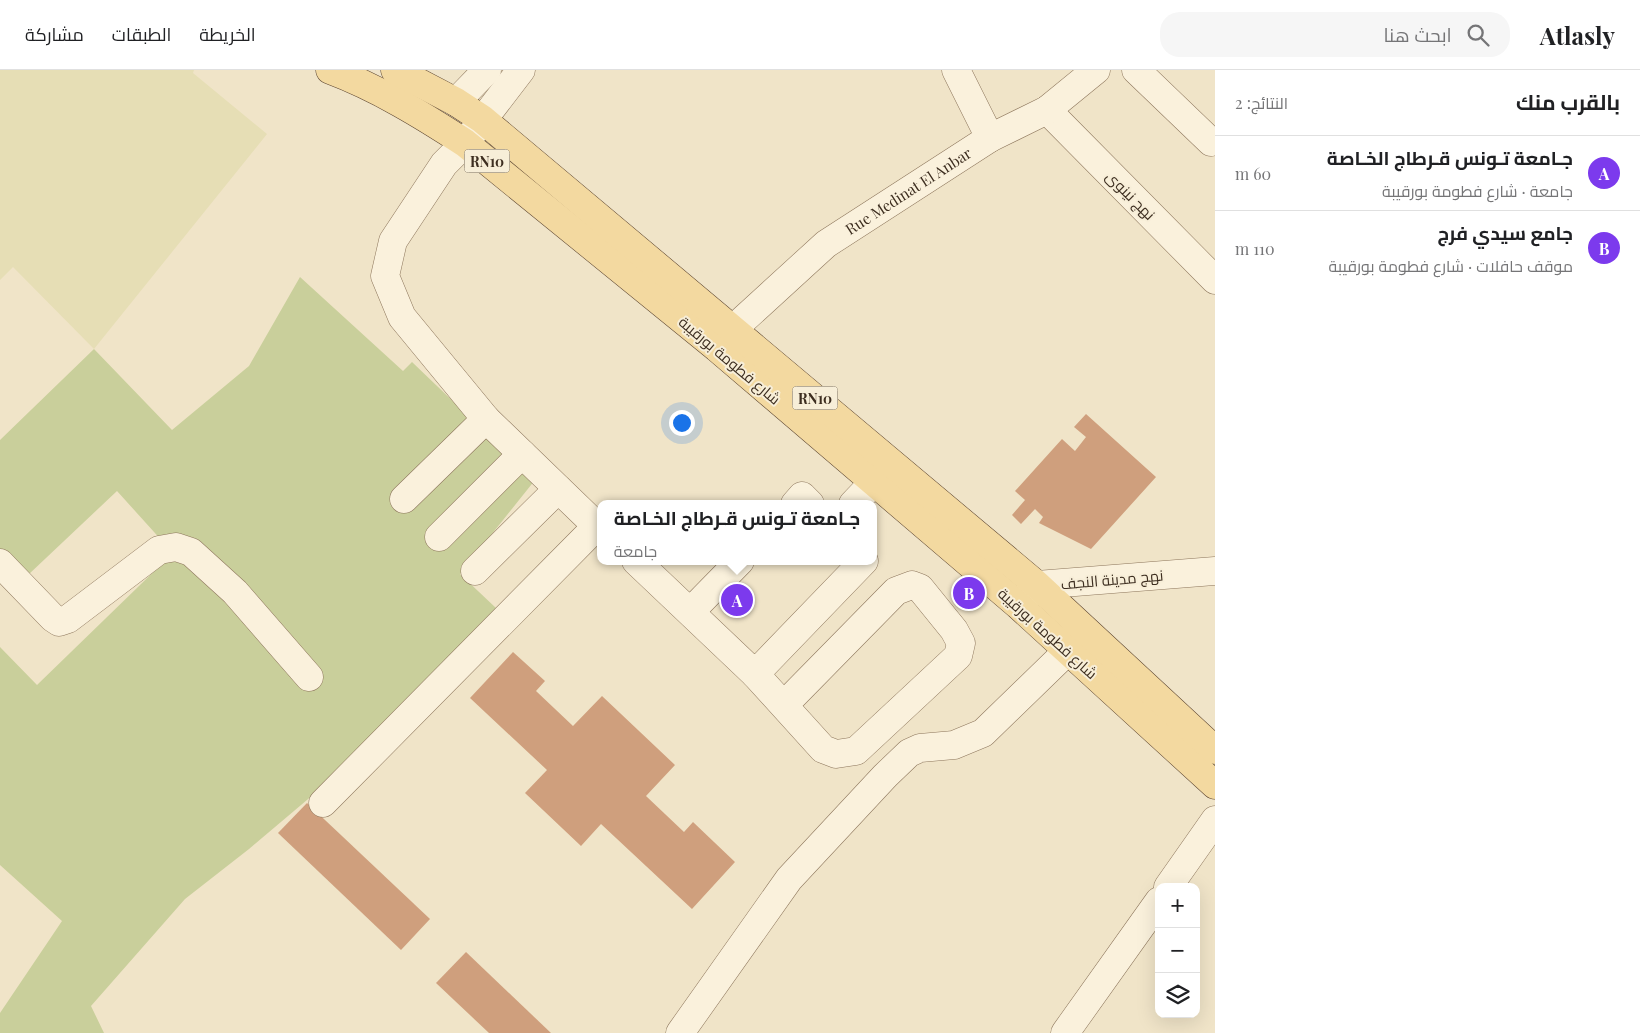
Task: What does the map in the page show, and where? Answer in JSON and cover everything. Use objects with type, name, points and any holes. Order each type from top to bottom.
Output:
[{"type":"main road","name":"شارع فطومة بورقيبة","points":[[330,70],[356,80],[412,110],[464,143],[717,348],[1018,605],[1215,785]]},
{"type":"main road","name":"شارع فطومة بورقيبة","points":[[395,70],[456,102],[482,120],[1038,585],[1215,750]]},
{"type":"street","points":[[456,102],[487,70]]},
{"type":"street","points":[[521,70],[464,143],[444,164],[393,241],[385,276],[402,318],[486,419],[597,526]]},
{"type":"street","points":[[956,70],[990,138]]},
{"type":"street","name":"Rue Medinat El Anbar","points":[[733,329],[826,244],[990,138],[1047,110],[1096,70]]},
{"type":"street","points":[[1136,70],[1211,142]]},
{"type":"street","name":"نهج نینوى","points":[[1047,110],[1215,280]]},
{"type":"street","points":[[404,499],[486,419]]},
{"type":"street","points":[[439,537],[522,454]]},
{"type":"street","points":[[857,500],[874,482]]},
{"type":"street","points":[[475,571],[558,489]]},
{"type":"street","points":[[323,803],[597,530]]},
{"type":"street","points":[[0,563],[53,618],[60,622],[68,619],[159,550],[176,547],[191,552],[235,592],[308,677]]},
{"type":"street","points":[[640,565],[691,611],[755,674],[784,706],[823,749],[836,754],[856,751],[958,656],[961,643],[954,630],[920,588],[912,585],[896,591],[784,706]]},
{"type":"street","points":[[691,611],[736,565]]},
{"type":"street","points":[[755,674],[860,565]]},
{"type":"street","name":"نهج مدينة النجف","points":[[1038,585],[1215,571]]},
{"type":"street","points":[[1018,605],[1038,585]]},
{"type":"street","points":[[680,1033],[790,879],[884,776],[909,753],[920,748],[954,745],[983,733],[1088,631]]},
{"type":"street","points":[[1171,883],[1215,820]]},
{"type":"street","points":[[1065,1033],[1155,907]]},
{"type":"shaded area","points":[[0,70],[194,70],[193,73],[267,134],[94,349],[13,267],[0,280]]},
{"type":"green space","points":[[300,277],[403,371],[412,362],[535,480],[460,574],[514,625],[249,849],[185,899],[91,1006],[104,1033],[0,1033],[0,1013],[62,921],[0,865],[0,647],[37,685],[173,553],[117,491],[28,575],[0,557],[0,440],[94,349],[172,430],[249,366]]},
{"type":"building","points":[[1086,414],[1156,477],[1091,549],[1039,523],[1043,517],[1035,509],[1021,524],[1012,515],[1025,500],[1015,491],[1062,439],[1075,451],[1086,437],[1074,427]]},
{"type":"building","points":[[513,652],[545,681],[536,691],[573,726],[602,696],[675,765],[646,796],[684,832],[693,822],[735,862],[692,909],[601,824],[581,846],[525,793],[547,770],[470,698]]},
{"type":"building","points":[[307,803],[430,919],[401,950],[278,833]]},
{"type":"building","points":[[466,952],[551,1033],[489,1033],[436,983]]},
{"type":"place","name":"جامع سيدي فرج","points":[[969,593]]},
{"type":"place","name":"جـامعة تـونس قـرطاج الخـاصة","points":[[737,600]]}]
